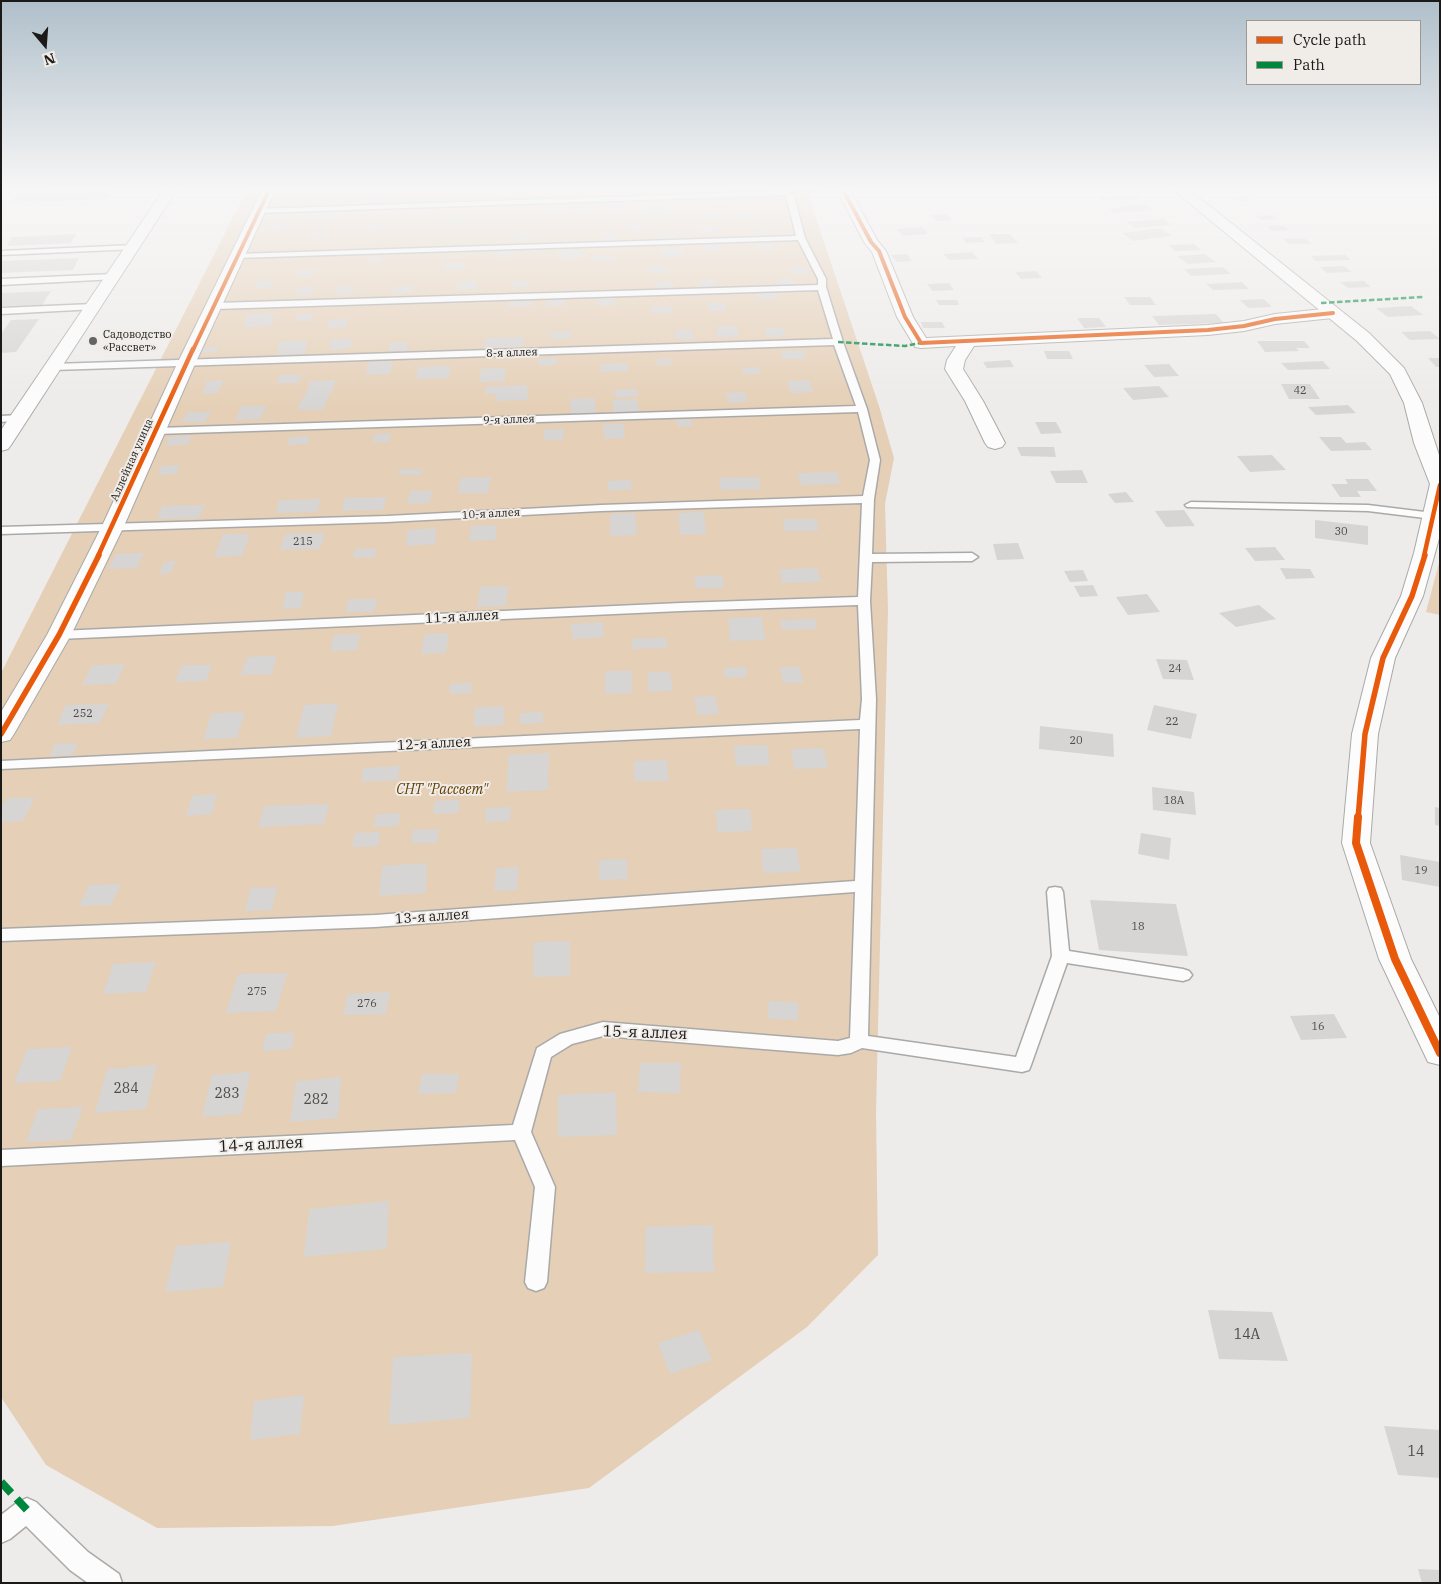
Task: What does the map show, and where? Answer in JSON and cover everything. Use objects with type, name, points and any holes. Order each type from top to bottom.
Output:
[{"type":"street","points":[[1,445],[124,262]]},
{"type":"street","name":"Аллейная улица","points":[[1,734],[59,635],[113,526],[234,262]]},
{"type":"street","points":[[883,262],[905,317],[921,343],[1208,330],[1244,326],[1275,319],[1333,313]]},
{"type":"street","points":[[1270,262],[1363,337],[1398,372],[1413,403],[1424,443],[1440,485],[1425,553],[1412,596],[1383,658],[1365,734],[1356,843],[1395,959],[1440,1053]]},
{"type":"street","points":[[968,342],[956,360],[954,369],[974,401],[995,443]]},
{"type":"lane","points":[[813,262],[822,279],[822,287],[838,342],[862,409],[875,460],[868,499],[864,601],[870,699],[867,724],[860,1041],[1022,1065],[1060,956],[1054,892]]},
{"type":"lane","points":[[1,282],[113,277]]},
{"type":"lane","points":[[215,306],[822,287]]},
{"type":"lane","points":[[1,311],[93,307]]},
{"type":"lane","name":"8-я аллея","points":[[53,367],[838,342]]},
{"type":"lane","name":"9-я аллея","points":[[156,431],[862,409]]},
{"type":"lane","points":[[1,419],[19,418]]},
{"type":"lane","name":"10-я аллея","points":[[1,532],[113,526],[387,520],[601,508],[868,499]]},
{"type":"lane","points":[[1191,505],[1368,508],[1433,516]]},
{"type":"lane","points":[[866,558],[972,557]]},
{"type":"lane","name":"11-я аллея","points":[[59,635],[681,607],[864,601]]},
{"type":"lane","name":"12-я аллея","points":[[1,765],[867,724]]},
{"type":"lane","name":"13-я аллея","points":[[1,935],[375,921],[863,886]]},
{"type":"lane","points":[[1060,956],[1183,975]]},
{"type":"lane","name":"15-я аллея","points":[[522,1132],[543,1053],[566,1038],[603,1029],[838,1048],[852,1046],[860,1041]]},
{"type":"lane","points":[[522,1132],[545,1187],[536,1282]]},
{"type":"lane","name":"14-я аллея","points":[[1,1158],[522,1132]]},
{"type":"lane","points":[[1,1531],[27,1510],[79,1561],[110,1583]]},
{"type":"green space","name":"СНТ \"Рассвет\"","points":[[210,262],[831,262],[879,406],[894,458],[885,504],[888,610],[876,1112],[878,1255],[807,1327],[589,1488],[333,1526],[157,1528],[46,1465],[1,1397],[1,673]]},
{"type":"green space","points":[[1440,559],[1440,615],[1426,612]]},
{"type":"building","points":[[1,262],[77,262],[73,270],[1,273]]},
{"type":"building","points":[[1185,262],[1216,262],[1188,264]]},
{"type":"building","points":[[446,263],[465,263],[465,269],[445,270]]},
{"type":"building","points":[[666,266],[667,273],[650,274],[649,267]]},
{"type":"building","points":[[1344,266],[1352,272],[1327,273],[1320,267]]},
{"type":"building","points":[[789,267],[806,267],[808,274],[792,274]]},
{"type":"building","points":[[1223,267],[1231,274],[1191,276],[1184,269]]},
{"type":"building","points":[[298,270],[314,270],[312,277],[295,277]]},
{"type":"building","points":[[1036,271],[1042,278],[1021,279],[1015,272]]},
{"type":"building","points":[[793,278],[795,285],[778,286],[776,279]]},
{"type":"building","points":[[699,280],[716,280],[718,287],[701,287]]},
{"type":"building","points":[[257,281],[274,281],[271,288],[254,288]]},
{"type":"building","points":[[476,281],[477,289],[457,290],[457,282]]},
{"type":"building","points":[[512,281],[529,281],[529,287],[512,287]]},
{"type":"building","points":[[672,281],[673,289],[656,289],[655,282]]},
{"type":"building","points":[[1364,281],[1371,287],[1348,288],[1340,282]]},
{"type":"building","points":[[1242,282],[1249,289],[1213,290],[1206,284]]},
{"type":"building","points":[[949,283],[954,290],[933,291],[927,284]]},
{"type":"building","points":[[412,285],[410,293],[393,293],[395,286]]},
{"type":"building","points":[[355,286],[352,294],[335,294],[337,287]]},
{"type":"building","points":[[313,287],[311,295],[296,295],[299,288]]},
{"type":"building","points":[[51,291],[42,305],[1,306],[1,293]]},
{"type":"building","points":[[776,293],[777,299],[759,300],[758,294]]},
{"type":"building","points":[[614,297],[616,305],[599,306],[597,298]]},
{"type":"building","points":[[1124,297],[1150,297],[1156,305],[1130,305]]},
{"type":"building","points":[[565,298],[564,306],[547,306],[547,299]]},
{"type":"building","points":[[1264,299],[1272,307],[1248,308],[1240,300]]},
{"type":"building","points":[[531,300],[531,307],[508,307],[509,301]]},
{"type":"building","points":[[936,300],[957,300],[959,305],[939,305]]},
{"type":"building","points":[[707,303],[725,303],[726,311],[709,311]]},
{"type":"building","points":[[672,306],[673,313],[651,313],[651,307]]},
{"type":"building","points":[[1411,306],[1423,315],[1388,317],[1376,308]]},
{"type":"building","points":[[274,313],[271,326],[244,327],[247,314]]},
{"type":"building","points":[[298,314],[314,314],[311,321],[295,321]]},
{"type":"building","points":[[1216,314],[1224,323],[1159,325],[1152,316]]},
{"type":"building","points":[[1077,318],[1099,318],[1106,327],[1084,328]]},
{"type":"building","points":[[39,319],[16,352],[1,353],[1,334],[11,320]]},
{"type":"building","points":[[348,319],[346,327],[327,328],[330,320]]},
{"type":"building","points":[[921,322],[942,322],[945,328],[923,328]]},
{"type":"building","points":[[717,326],[737,326],[738,337],[717,337]]},
{"type":"building","points":[[764,328],[782,328],[785,336],[767,337]]},
{"type":"building","points":[[693,330],[694,339],[676,339],[675,331]]},
{"type":"building","points":[[1430,331],[1440,339],[1410,340],[1401,332]]},
{"type":"building","points":[[572,332],[572,338],[550,339],[549,333]]},
{"type":"building","points":[[523,337],[523,347],[484,348],[485,338]]},
{"type":"building","points":[[332,339],[353,339],[349,349],[328,350]]},
{"type":"building","points":[[307,340],[305,354],[277,355],[280,341]]},
{"type":"building","points":[[1257,341],[1304,341],[1310,348],[1296,348],[1299,351],[1265,352]]},
{"type":"building","points":[[408,342],[406,351],[388,351],[390,343]]},
{"type":"building","points":[[218,347],[217,352],[201,353],[203,348]]},
{"type":"building","points":[[781,351],[804,351],[805,359],[783,359]]},
{"type":"building","points":[[1044,351],[1069,351],[1073,359],[1047,359]]},
{"type":"building","points":[[556,358],[558,364],[539,366],[538,359]]},
{"type":"building","points":[[1428,358],[1440,358],[1440,367],[1436,367]]},
{"type":"building","points":[[656,359],[671,359],[671,365],[657,365]]},
{"type":"building","points":[[1010,360],[1014,367],[987,368],[983,362]]},
{"type":"building","points":[[393,361],[390,374],[366,375],[369,362]]},
{"type":"building","points":[[1323,361],[1330,369],[1288,370],[1281,363]]},
{"type":"building","points":[[627,363],[628,371],[601,372],[601,364]]},
{"type":"building","points":[[1169,364],[1179,376],[1154,377],[1144,365]]},
{"type":"building","points":[[450,366],[449,378],[416,379],[418,367]]},
{"type":"building","points":[[758,367],[760,374],[744,374],[742,368]]},
{"type":"building","points":[[505,368],[505,381],[480,382],[481,369]]},
{"type":"building","points":[[280,375],[302,375],[298,383],[276,383]]},
{"type":"building","points":[[223,380],[218,393],[202,394],[207,381]]},
{"type":"building","points":[[335,380],[323,410],[297,410],[304,395],[306,395],[310,381]]},
{"type":"building","points":[[809,380],[813,392],[791,393],[787,381]]},
{"type":"building","points":[[1281,384],[1310,384],[1320,399],[1289,399]]},
{"type":"building","points":[[527,385],[528,400],[495,401],[496,394],[485,394],[486,387]]},
{"type":"building","points":[[1159,386],[1169,397],[1133,400],[1123,388]]},
{"type":"building","points":[[637,389],[638,396],[616,398],[614,390]]},
{"type":"building","points":[[744,392],[747,402],[729,403],[726,393]]},
{"type":"building","points":[[595,398],[596,413],[571,414],[570,399]]},
{"type":"building","points":[[637,399],[639,413],[614,414],[612,400]]},
{"type":"building","points":[[1348,405],[1356,413],[1316,415],[1308,407]]},
{"type":"building","points":[[242,406],[267,406],[260,419],[235,420]]},
{"type":"building","points":[[188,412],[211,412],[205,422],[181,422]]},
{"type":"building","points":[[690,419],[693,426],[678,427],[676,420]]},
{"type":"building","points":[[1035,422],[1056,422],[1062,433],[1041,434]]},
{"type":"building","points":[[603,424],[624,424],[625,438],[604,439]]},
{"type":"building","points":[[545,429],[564,429],[563,440],[544,440]]},
{"type":"building","points":[[391,433],[389,442],[373,443],[374,434]]},
{"type":"building","points":[[191,436],[189,444],[166,446],[169,437]]},
{"type":"building","points":[[310,436],[307,444],[287,445],[290,437]]},
{"type":"building","points":[[1319,437],[1341,437],[1346,443],[1365,442],[1372,450],[1331,451]]},
{"type":"building","points":[[1017,447],[1054,447],[1056,457],[1021,456]]},
{"type":"building","points":[[1272,455],[1286,470],[1250,472],[1237,456]]},
{"type":"building","points":[[179,465],[177,474],[158,475],[161,466]]},
{"type":"building","points":[[400,469],[423,469],[421,475],[398,475]]},
{"type":"building","points":[[1082,470],[1088,483],[1056,483],[1050,471]]},
{"type":"building","points":[[837,472],[840,484],[801,485],[797,473]]},
{"type":"building","points":[[491,477],[488,493],[457,493],[461,478]]},
{"type":"building","points":[[759,477],[761,489],[721,490],[718,478]]},
{"type":"building","points":[[1345,479],[1368,479],[1377,491],[1357,491],[1361,497],[1340,497],[1331,484],[1348,484]]},
{"type":"building","points":[[630,480],[633,489],[609,491],[607,481]]},
{"type":"building","points":[[410,491],[432,491],[429,503],[407,504]]},
{"type":"building","points":[[1126,492],[1134,502],[1115,503],[1108,494]]},
{"type":"building","points":[[386,497],[383,510],[342,511],[344,498]]},
{"type":"building","points":[[321,499],[317,512],[276,513],[279,500]]},
{"type":"building","points":[[205,505],[199,518],[157,519],[162,506]]},
{"type":"building","points":[[1184,510],[1195,526],[1166,527],[1155,511]]},
{"type":"building","points":[[704,512],[706,534],[680,535],[678,513]]},
{"type":"building","points":[[635,513],[637,535],[610,536],[610,514]]},
{"type":"building","points":[[783,519],[817,519],[818,531],[784,531]]},
{"type":"building","points":[[1315,520],[1368,526],[1368,545],[1315,538]]},
{"type":"building","points":[[497,525],[496,540],[469,541],[471,526]]},
{"type":"building","points":[[436,528],[435,544],[406,546],[407,530]]},
{"type":"building","points":[[325,533],[320,549],[280,550],[285,534]]},
{"type":"building","points":[[223,534],[250,534],[242,556],[214,557]]},
{"type":"building","points":[[1018,543],[1024,559],[997,560],[993,544]]},
{"type":"building","points":[[1275,547],[1285,560],[1255,561],[1245,548]]},
{"type":"building","points":[[376,548],[375,557],[353,558],[354,549]]},
{"type":"building","points":[[144,553],[137,568],[108,569],[116,554]]},
{"type":"building","points":[[176,561],[171,573],[159,574],[164,562]]},
{"type":"building","points":[[817,568],[821,582],[782,583],[779,569]]},
{"type":"building","points":[[1280,568],[1310,569],[1315,578],[1286,579]]},
{"type":"building","points":[[1083,570],[1088,581],[1070,582],[1064,571]]},
{"type":"building","points":[[723,575],[723,588],[695,588],[695,576]]},
{"type":"building","points":[[1093,585],[1098,596],[1080,597],[1074,586]]},
{"type":"building","points":[[508,586],[506,606],[477,607],[480,587]]},
{"type":"building","points":[[286,592],[304,592],[301,608],[282,609]]},
{"type":"building","points":[[1147,594],[1160,612],[1128,615],[1116,597]]},
{"type":"building","points":[[349,599],[378,599],[374,612],[345,612]]},
{"type":"building","points":[[1259,605],[1276,619],[1236,627],[1219,613]]},
{"type":"building","points":[[762,617],[765,640],[730,641],[728,618]]},
{"type":"building","points":[[815,619],[817,629],[782,630],[780,620]]},
{"type":"building","points":[[603,622],[604,637],[572,639],[571,624]]},
{"type":"building","points":[[449,633],[446,653],[421,654],[425,634]]},
{"type":"building","points":[[360,634],[357,650],[330,651],[334,635]]},
{"type":"building","points":[[667,638],[667,648],[632,649],[632,639]]},
{"type":"building","points":[[277,655],[272,674],[241,675],[247,657]]},
{"type":"building","points":[[1156,659],[1187,660],[1194,680],[1163,679]]},
{"type":"building","points":[[125,664],[116,684],[82,685],[92,665]]},
{"type":"building","points":[[182,665],[212,665],[206,681],[175,682]]},
{"type":"building","points":[[746,667],[747,677],[725,678],[724,668]]},
{"type":"building","points":[[780,667],[800,667],[803,683],[783,683]]},
{"type":"building","points":[[605,671],[632,671],[632,693],[605,694]]},
{"type":"building","points":[[670,671],[673,691],[649,692],[647,673]]},
{"type":"building","points":[[472,683],[471,693],[449,694],[450,684]]},
{"type":"building","points":[[715,696],[719,714],[698,715],[694,697]]},
{"type":"building","points":[[338,703],[331,736],[296,738],[304,705]]},
{"type":"building","points":[[109,704],[100,723],[57,725],[66,705]]},
{"type":"building","points":[[1154,705],[1197,714],[1191,739],[1147,730]]},
{"type":"building","points":[[504,706],[504,725],[474,727],[474,708]]},
{"type":"building","points":[[245,712],[237,738],[203,739],[212,713]]},
{"type":"building","points":[[543,712],[543,723],[520,724],[520,713]]},
{"type":"building","points":[[1040,726],[1113,734],[1114,757],[1039,749]]},
{"type":"building","points":[[78,743],[73,755],[49,756],[55,744]]},
{"type":"building","points":[[767,745],[770,765],[736,766],[734,746]]},
{"type":"building","points":[[824,748],[828,768],[794,769],[791,749]]},
{"type":"building","points":[[549,753],[548,790],[507,792],[508,755]]},
{"type":"building","points":[[667,760],[668,781],[634,781],[634,761]]},
{"type":"building","points":[[400,766],[398,780],[361,782],[363,768]]},
{"type":"building","points":[[1152,787],[1194,792],[1196,815],[1153,810]]},
{"type":"building","points":[[217,794],[212,814],[186,816],[192,796]]},
{"type":"building","points":[[7,798],[35,798],[23,821],[1,822],[1,809]]},
{"type":"building","points":[[460,800],[458,813],[433,814],[435,801]]},
{"type":"building","points":[[329,804],[324,824],[258,827],[264,806]]},
{"type":"building","points":[[511,807],[510,821],[485,822],[486,808]]},
{"type":"building","points":[[1435,807],[1440,808],[1440,826],[1435,825]]},
{"type":"building","points":[[750,809],[752,831],[717,832],[716,810]]},
{"type":"building","points":[[401,813],[398,826],[373,827],[376,814]]},
{"type":"building","points":[[439,829],[437,843],[411,843],[413,830]]},
{"type":"building","points":[[380,832],[378,846],[352,847],[355,833]]},
{"type":"building","points":[[1141,833],[1171,838],[1169,860],[1138,854]]},
{"type":"building","points":[[797,848],[800,872],[763,873],[761,849]]},
{"type":"building","points":[[1400,855],[1440,862],[1440,887],[1402,880]]},
{"type":"building","points":[[627,859],[628,879],[599,880],[599,860]]},
{"type":"building","points":[[427,863],[426,893],[379,896],[382,866]]},
{"type":"building","points":[[519,867],[517,890],[494,891],[496,868]]},
{"type":"building","points":[[121,884],[111,905],[79,906],[89,885]]},
{"type":"building","points":[[277,887],[272,910],[245,911],[250,888]]},
{"type":"building","points":[[1090,900],[1176,904],[1188,956],[1099,950]]},
{"type":"building","points":[[570,941],[570,976],[533,977],[534,942]]},
{"type":"building","points":[[156,962],[146,992],[103,994],[113,964]]},
{"type":"building","points":[[287,973],[276,1011],[226,1013],[238,974]]},
{"type":"building","points":[[390,992],[386,1014],[343,1015],[348,994]]},
{"type":"building","points":[[769,1001],[798,1003],[798,1020],[768,1019]]},
{"type":"building","points":[[1334,1014],[1347,1038],[1301,1040],[1290,1016]]},
{"type":"building","points":[[294,1032],[292,1049],[262,1051],[266,1034]]},
{"type":"building","points":[[72,1047],[60,1081],[14,1083],[27,1049]]},
{"type":"building","points":[[640,1063],[681,1063],[680,1093],[638,1092]]},
{"type":"building","points":[[157,1065],[146,1109],[95,1113],[107,1069]]},
{"type":"building","points":[[250,1072],[242,1114],[202,1117],[212,1075]]},
{"type":"building","points":[[422,1074],[459,1074],[456,1093],[418,1094]]},
{"type":"building","points":[[341,1077],[338,1118],[290,1122],[296,1081]]},
{"type":"building","points":[[616,1092],[617,1135],[558,1137],[558,1095]]},
{"type":"building","points":[[83,1107],[71,1140],[26,1142],[38,1109]]},
{"type":"building","points":[[389,1201],[387,1249],[304,1257],[309,1209]]},
{"type":"building","points":[[713,1225],[714,1272],[645,1273],[646,1227]]},
{"type":"building","points":[[231,1242],[223,1287],[165,1292],[176,1246]]},
{"type":"building","points":[[1208,1310],[1272,1312],[1288,1361],[1219,1359]]},
{"type":"building","points":[[699,1330],[712,1360],[670,1374],[658,1343]]},
{"type":"building","points":[[472,1353],[470,1418],[389,1425],[393,1357]]},
{"type":"building","points":[[304,1395],[300,1434],[250,1440],[254,1401]]},
{"type":"building","points":[[1384,1426],[1440,1430],[1440,1478],[1398,1475]]},
{"type":"building","points":[[1418,1569],[1440,1570],[1440,1583],[1422,1583]]},
{"type":"marked path","points":[[1321,303],[1423,297]]},
{"type":"marked path","points":[[838,342],[905,346],[921,343]]},
{"type":"marked path","points":[[1,1482],[27,1510]]},
{"type":"cycle path","points":[[1,734],[59,635],[113,526],[186,364],[235,262]]},
{"type":"cycle path","points":[[883,262],[905,317],[921,343],[1208,330],[1244,326],[1275,319],[1333,313]]},
{"type":"cycle path","points":[[1440,485],[1425,553],[1412,596],[1383,658],[1365,734],[1356,843],[1395,959],[1440,1053]]},
{"type":"place","name":"Садоводство «Рассвет»","points":[[93,341]]}]
